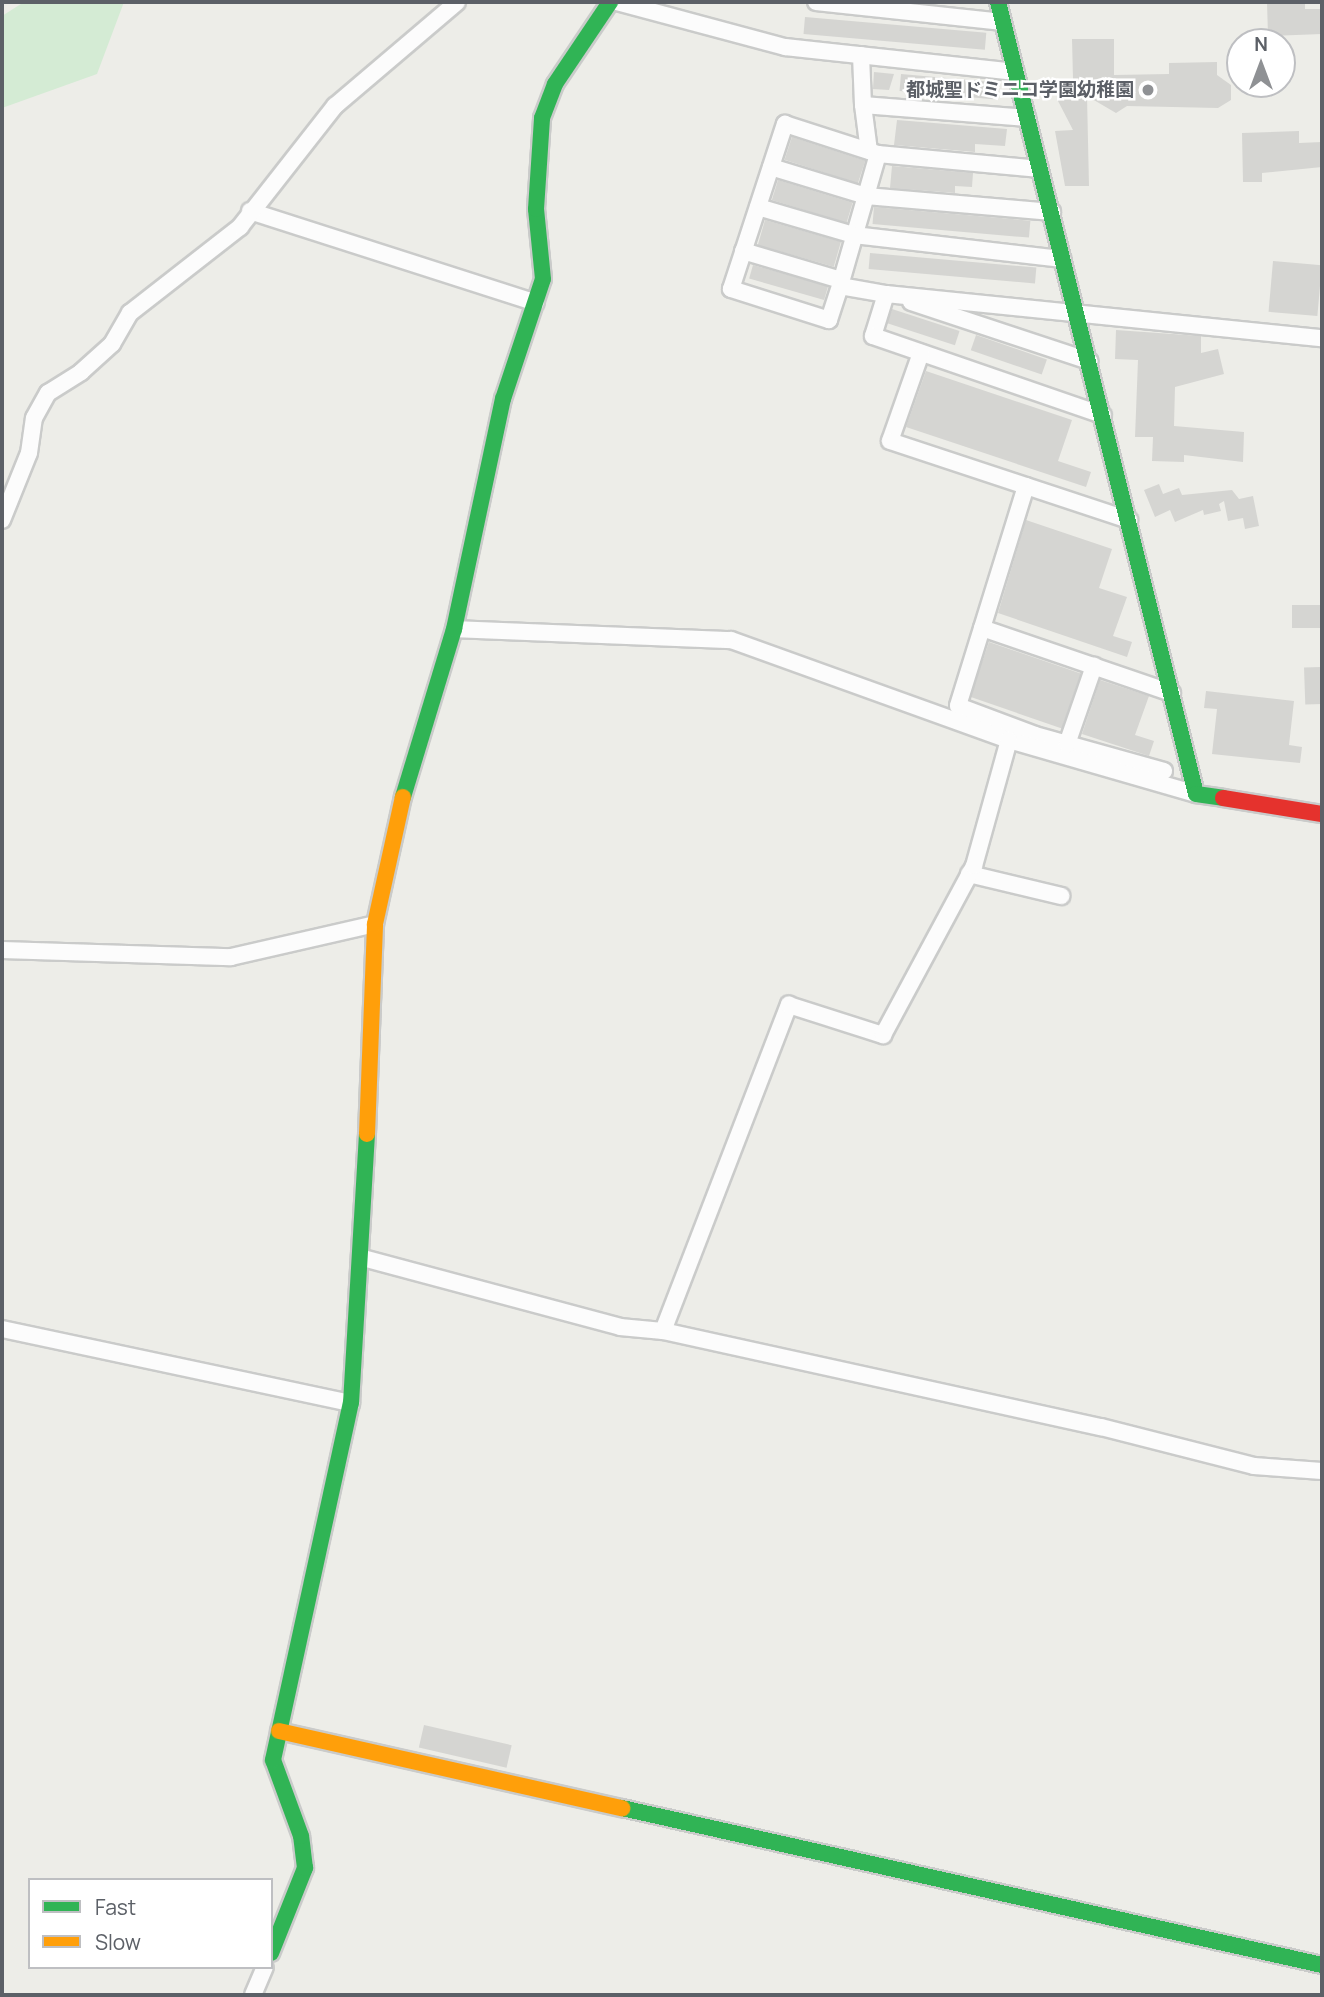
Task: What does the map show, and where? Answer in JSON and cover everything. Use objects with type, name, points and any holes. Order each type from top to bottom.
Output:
[{"type":"street","points":[[2,520],[29,453],[34,418],[48,393],[81,372],[112,344],[130,313],[240,227],[335,106],[457,2]]},
{"type":"street","points":[[273,1949],[302,1884],[306,1853],[275,1775],[279,1731],[351,1403],[363,1258],[375,924],[395,822],[454,629],[503,400],[536,303],[544,258],[536,209],[542,118],[555,84],[610,2]]},
{"type":"street","points":[[617,2],[785,47],[1016,72]]},
{"type":"street","points":[[816,2],[1003,22]]},
{"type":"street","points":[[998,2],[1196,794]]},
{"type":"street","points":[[861,55],[863,105],[874,152],[866,196],[830,320],[731,289],[785,124],[874,152],[1040,169]]},
{"type":"street","points":[[863,105],[1027,118]]},
{"type":"street","points":[[771,167],[866,196],[1052,212]]},
{"type":"street","points":[[758,207],[854,235],[1063,259]]},
{"type":"street","points":[[250,211],[536,303]]},
{"type":"street","points":[[743,251],[841,283],[886,293],[1089,361]]},
{"type":"street","points":[[886,293],[1076,310],[1322,338]]},
{"type":"street","points":[[886,293],[873,337],[1103,415]]},
{"type":"street","points":[[921,353],[890,441],[1129,520]]},
{"type":"street","points":[[1026,486],[958,706],[1067,744],[1164,771]]},
{"type":"street","points":[[982,628],[1172,693]]},
{"type":"street","points":[[454,629],[731,640],[1009,740],[1196,794],[1322,814]]},
{"type":"street","points":[[1067,744],[1094,666]]},
{"type":"street","points":[[663,1331],[789,1005],[883,1035],[969,874],[1009,740]]},
{"type":"street","points":[[969,874],[1062,896]]},
{"type":"street","points":[[2,950],[231,957],[375,924]]},
{"type":"street","points":[[363,1258],[620,1327],[663,1331],[1101,1427],[1254,1466],[1322,1471]]},
{"type":"street","points":[[2,1329],[351,1403]]},
{"type":"street","points":[[279,1731],[1322,1965]]},
{"type":"street","points":[[253,1995],[264,1969]]},
{"type":"green space","points":[[24,2],[124,2],[97,74],[2,108],[2,16]]},
{"type":"building","points":[[1267,2],[1305,2],[1305,9],[1322,9],[1322,34],[1296,35],[1296,28],[1268,28]]},
{"type":"building","points":[[805,17],[986,33],[985,50],[804,34]]},
{"type":"building","points":[[1072,39],[1114,39],[1114,75],[1169,74],[1169,63],[1217,62],[1217,75],[1226,81],[1226,98],[1231,100],[1218,108],[1127,106],[1116,113],[1087,96],[1089,186],[1065,186],[1055,131],[1073,130],[1058,101],[1063,86],[1073,79]]},
{"type":"building","points":[[874,72],[894,74],[889,90],[873,89]]},
{"type":"building","points":[[901,74],[995,82],[993,99],[900,91]]},
{"type":"building","points":[[897,120],[1007,129],[1005,146],[975,144],[975,152],[894,145]]},
{"type":"building","points":[[1299,131],[1299,143],[1322,142],[1322,167],[1262,173],[1262,182],[1243,182],[1242,133]]},
{"type":"building","points":[[792,137],[865,161],[858,184],[785,160]]},
{"type":"building","points":[[892,166],[973,173],[972,187],[955,186],[955,193],[890,188]]},
{"type":"building","points":[[778,180],[853,203],[846,223],[772,200]]},
{"type":"building","points":[[874,207],[1030,221],[1029,238],[873,224]]},
{"type":"building","points":[[765,220],[841,242],[834,267],[758,245]]},
{"type":"building","points":[[870,253],[1036,268],[1035,283],[869,269]]},
{"type":"building","points":[[1273,261],[1322,265],[1317,316],[1269,312]]},
{"type":"building","points":[[753,265],[828,286],[824,300],[749,278]]},
{"type":"building","points":[[892,309],[960,331],[955,345],[887,323]]},
{"type":"building","points":[[1116,330],[1201,336],[1201,353],[1218,349],[1224,374],[1175,387],[1174,426],[1244,432],[1243,462],[1184,455],[1184,462],[1152,461],[1153,437],[1135,437],[1138,360],[1115,359]]},
{"type":"building","points":[[976,335],[1047,359],[1042,375],[971,350]]},
{"type":"building","points":[[926,371],[1072,420],[1058,461],[1091,472],[1086,487],[906,427]]},
{"type":"building","points":[[1159,484],[1163,494],[1179,488],[1182,495],[1232,490],[1239,499],[1253,496],[1259,526],[1245,529],[1243,518],[1228,521],[1224,501],[1219,504],[1221,511],[1204,515],[1203,510],[1175,522],[1170,510],[1155,517],[1144,490]]},
{"type":"building","points":[[1026,520],[1112,549],[1099,588],[1127,597],[1113,636],[1132,642],[1127,657],[998,613]]},
{"type":"building","points":[[1292,605],[1322,605],[1322,628],[1292,628]]},
{"type":"building","points":[[989,642],[1081,674],[1062,728],[970,697]]},
{"type":"building","points":[[1321,667],[1322,704],[1305,705],[1304,668]]},
{"type":"building","points":[[1100,680],[1149,696],[1135,735],[1154,741],[1149,756],[1082,734]]},
{"type":"building","points":[[1206,691],[1294,701],[1289,745],[1302,747],[1300,763],[1212,754],[1217,709],[1204,708]]},
{"type":"building","points":[[424,1725],[512,1745],[507,1768],[419,1747]]},
{"type":"traffic: fast","points":[[403,797],[454,629],[503,399],[543,279],[536,209],[542,118],[555,84],[610,2]]},
{"type":"traffic: fast","points":[[998,2],[1196,794],[1223,798]]},
{"type":"traffic: fast","points":[[273,1948],[305,1868],[301,1836],[273,1760],[351,1403],[367,1134]]},
{"type":"traffic: fast","points":[[622,1808],[1322,1965]]},
{"type":"traffic: slow","points":[[367,1134],[375,924],[403,797]]},
{"type":"traffic: slow","points":[[279,1731],[622,1808]]},
{"type":"traffic: jam","points":[[1223,798],[1322,814]]},
{"type":"place","name":"都城聖ドミニコ学園幼稚園","points":[[1148,90]]}]
